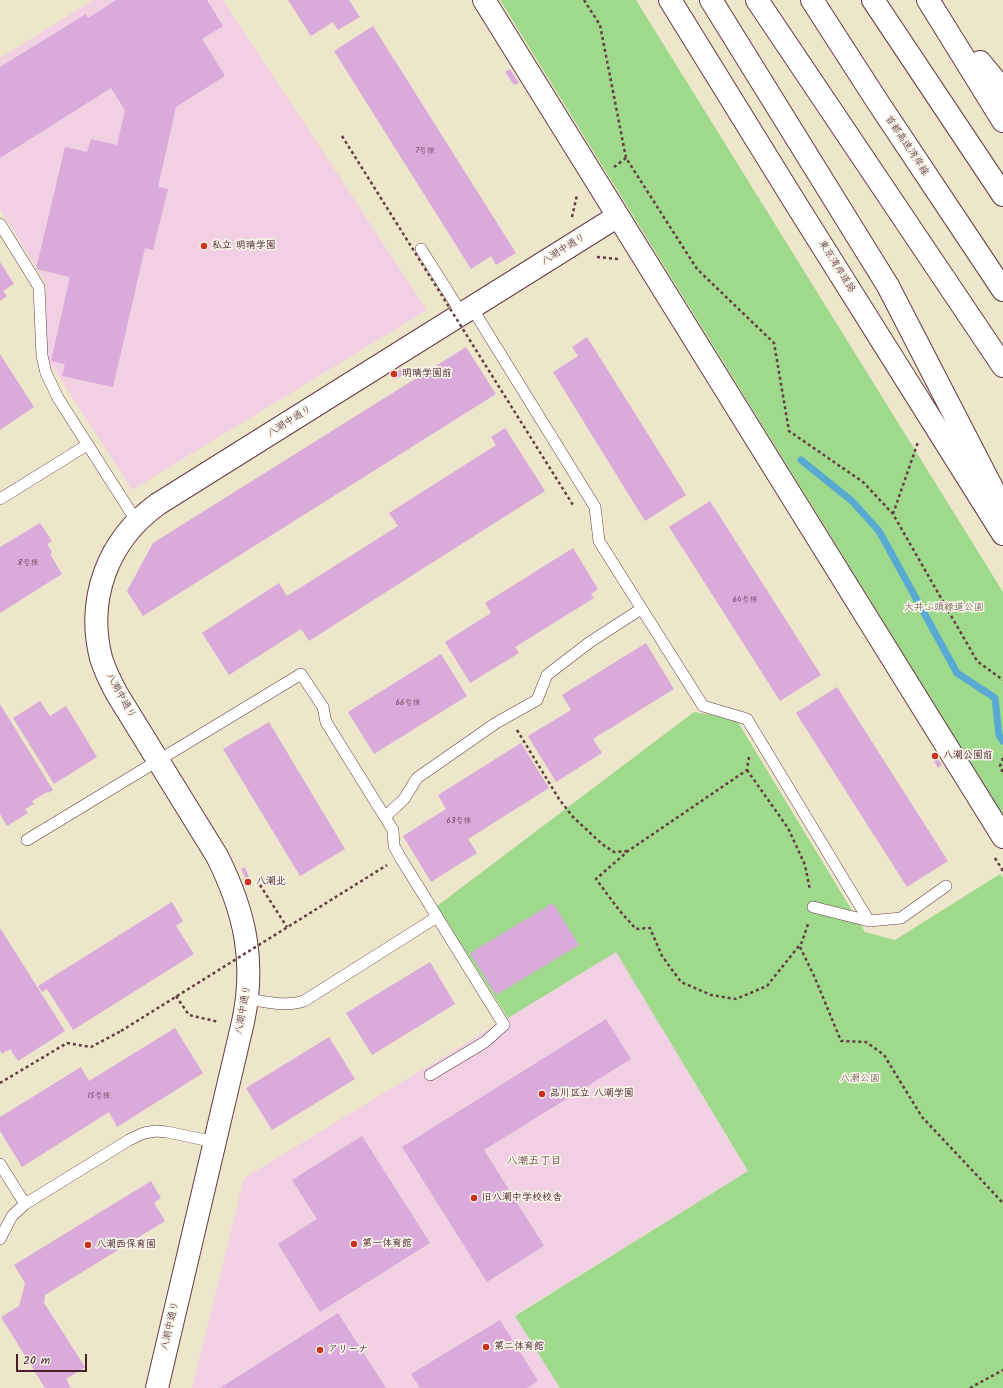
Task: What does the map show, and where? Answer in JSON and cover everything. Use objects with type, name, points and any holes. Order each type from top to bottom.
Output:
[{"type":"main road","points":[[484,0],[1003,837]]},
{"type":"main road","name":"東京湾岸道路","points":[[670,0],[1003,534]]},
{"type":"main road","points":[[711,0],[888,286],[1003,509]]},
{"type":"main road","points":[[757,0],[1003,366]]},
{"type":"main road","name":"首都高速湾岸線","points":[[812,0],[879,104],[1003,290]]},
{"type":"main road","points":[[873,0],[1003,195]]},
{"type":"main road","points":[[928,0],[1003,90]]},
{"type":"main road","points":[[928,0],[1003,121]]},
{"type":"main road","name":"八潮中通り","points":[[157,1388],[248,999],[249,965],[244,929],[234,893],[217,856],[117,694],[102,659],[97,628],[98,599],[101,583],[111,560],[126,535],[137,522],[158,504],[618,216]]},
{"type":"lane","points":[[0,224],[39,287],[42,356],[46,373],[58,398],[137,522]]},
{"type":"lane","points":[[422,249],[467,311],[595,507],[599,541],[703,706],[747,719],[869,921]]},
{"type":"lane","points":[[0,500],[87,445]]},
{"type":"lane","points":[[385,817],[404,799],[416,778],[503,719],[537,700],[547,675],[590,642],[641,609]]},
{"type":"lane","points":[[27,840],[301,674],[323,707],[326,722],[393,830],[394,846],[504,1025],[485,1042],[430,1074]]},
{"type":"lane","points":[[813,907],[869,921],[901,918],[946,886]]},
{"type":"lane","points":[[248,999],[288,1004],[296,1004],[304,1001],[437,917]]},
{"type":"lane","points":[[0,1239],[12,1216],[25,1204],[129,1140],[144,1133],[167,1132],[215,1142]]},
{"type":"lane","points":[[0,1164],[25,1204]]},
{"type":"path","points":[[584,0],[600,25],[626,158],[697,269],[774,343],[789,431],[863,482],[893,514],[977,661],[1003,680]]},
{"type":"path","points":[[342,136],[573,505]]},
{"type":"path","points":[[893,514],[918,441]]},
{"type":"path","points":[[503,719],[515,728],[559,799],[573,817],[602,844],[614,852],[628,851]]},
{"type":"path","points":[[1003,758],[1000,766],[1003,773]]},
{"type":"path","points":[[746,770],[788,828],[805,865],[813,907],[802,942],[767,986],[736,999],[712,995],[681,982],[662,956],[650,928],[636,929],[618,910],[596,879],[628,851],[746,770]]},
{"type":"path","points":[[0,1083],[67,1043],[91,1047],[121,1031],[387,865]]},
{"type":"path","points":[[260,885],[287,927]]},
{"type":"path","points":[[799,946],[815,978],[840,1041],[866,1042],[884,1055],[922,1117],[1003,1203]]},
{"type":"path","points":[[176,996],[188,1015],[220,1022]]},
{"type":"path","points":[[971,1388],[1003,1370]]},
{"type":"shaded area","name":"私立 明晴学園","points":[[93,0],[223,0],[427,310],[132,490],[47,358],[46,283],[0,209],[0,58]]},
{"type":"shaded area","name":"品川区立 八潮学園","points":[[616,952],[748,1171],[515,1315],[560,1388],[192,1388],[244,1178]]},
{"type":"green space","name":"大井ふ頭緑道公園","points":[[500,0],[636,0],[1003,592],[1003,815]]},
{"type":"green space","name":"八潮公園","points":[[694,712],[736,719],[865,932],[895,940],[1000,874],[1003,878],[1003,1388],[560,1388],[515,1316],[748,1171],[616,952],[508,1018],[437,906]]},
{"type":"building","points":[[116,0],[207,0],[223,26],[202,39],[225,76],[176,107],[158,187],[168,189],[153,250],[145,248],[113,387],[62,376],[65,364],[51,361],[70,277],[36,269],[65,147],[87,152],[91,139],[117,145],[125,110],[111,88],[0,158],[0,67],[86,14],[88,18]]},
{"type":"building","points":[[288,0],[349,0],[360,17],[338,30],[333,22],[311,36]]},
{"type":"building","points":[[373,26],[516,253],[496,265],[491,256],[471,269],[334,51]]},
{"type":"building","points":[[510,69],[519,83],[514,85],[505,72]]},
{"type":"building","points":[[0,262],[14,284],[3,291],[7,296],[0,301]]},
{"type":"building","points":[[587,337],[686,495],[645,521],[553,372],[578,356],[572,347]]},
{"type":"building","points":[[466,347],[496,394],[143,616],[127,591],[153,543]]},
{"type":"building","points":[[0,354],[34,407],[0,430]]},
{"type":"building","points":[[404,368],[407,372],[394,380],[391,375]]},
{"type":"building","points":[[505,428],[545,491],[309,641],[301,629],[229,675],[202,633],[279,583],[287,596],[398,526],[389,513],[496,445],[491,437]]},
{"type":"building","points":[[710,501],[821,675],[780,701],[669,527]]},
{"type":"building","points":[[40,523],[52,541],[47,544],[52,552],[50,554],[62,574],[0,613],[0,547]]},
{"type":"building","points":[[573,548],[598,589],[591,594],[594,598],[515,647],[519,653],[470,683],[445,642],[491,613],[485,603]]},
{"type":"building","points":[[646,643],[674,689],[593,739],[602,753],[556,782],[528,736],[571,710],[562,695]]},
{"type":"building","points":[[441,654],[467,696],[374,754],[348,712]]},
{"type":"building","points":[[837,687],[948,861],[907,887],[796,713]]},
{"type":"building","points":[[40,701],[50,716],[66,706],[97,757],[54,784],[13,718]]},
{"type":"building","points":[[0,704],[53,790],[32,801],[34,804],[25,809],[28,813],[7,826],[0,814]]},
{"type":"building","points":[[269,722],[345,849],[300,876],[223,749]]},
{"type":"building","points":[[521,743],[549,788],[468,839],[477,853],[431,882],[403,836],[446,809],[438,795]]},
{"type":"building","points":[[933,752],[942,765],[938,768],[930,754]]},
{"type":"building","points":[[245,867],[251,883],[248,884],[241,869]]},
{"type":"building","points":[[172,902],[183,921],[176,926],[194,954],[73,1030],[47,989],[42,992],[38,986]]},
{"type":"building","points":[[553,903],[579,945],[496,995],[470,953]]},
{"type":"building","points":[[0,928],[65,1031],[18,1061],[10,1049],[2,1054],[0,1050]]},
{"type":"building","points":[[430,962],[455,1004],[372,1055],[346,1013]]},
{"type":"building","name":"旧八潮中学校校舎","points":[[606,1019],[631,1059],[484,1150],[544,1246],[487,1282],[402,1147]]},
{"type":"building","points":[[175,1028],[203,1073],[117,1127],[109,1112],[22,1167],[0,1131],[0,1117],[81,1067],[89,1081]]},
{"type":"building","points":[[329,1037],[355,1079],[272,1130],[246,1088]]},
{"type":"building","name":"第一体育館","points":[[362,1136],[430,1243],[320,1312],[278,1244],[317,1219],[292,1180]]},
{"type":"building","points":[[151,1181],[161,1198],[154,1203],[165,1221],[45,1295],[44,1303],[85,1367],[66,1379],[71,1388],[45,1388],[1,1317],[19,1306],[25,1283],[14,1265]]},
{"type":"building","name":"アリーナ","points":[[338,1313],[386,1388],[220,1388]]},
{"type":"building","name":"第二体育館","points":[[500,1320],[538,1381],[527,1388],[420,1388],[411,1374]]},
{"type":"waterway","points":[[801,460],[852,501],[879,531],[957,673],[995,698],[999,735],[1003,741]]},
{"type":"place","name":"私立 明晴学園","points":[[204,246]]},
{"type":"place","name":"明晴学園前","points":[[394,374]]},
{"type":"place","name":"八潮公園前","points":[[935,756]]},
{"type":"place","name":"八潮北","points":[[248,882]]},
{"type":"place","name":"品川区立 八潮学園","points":[[542,1094]]},
{"type":"place","name":"旧八潮中学校校舎","points":[[474,1198]]},
{"type":"place","name":"第一体育館","points":[[354,1244]]},
{"type":"place","name":"八潮西保育園","points":[[88,1245]]},
{"type":"place","name":"第二体育館","points":[[486,1347]]},
{"type":"place","name":"アリーナ","points":[[320,1350]]},
{"type":"district","name":"八潮五丁目","points":[[534,1162]]}]
